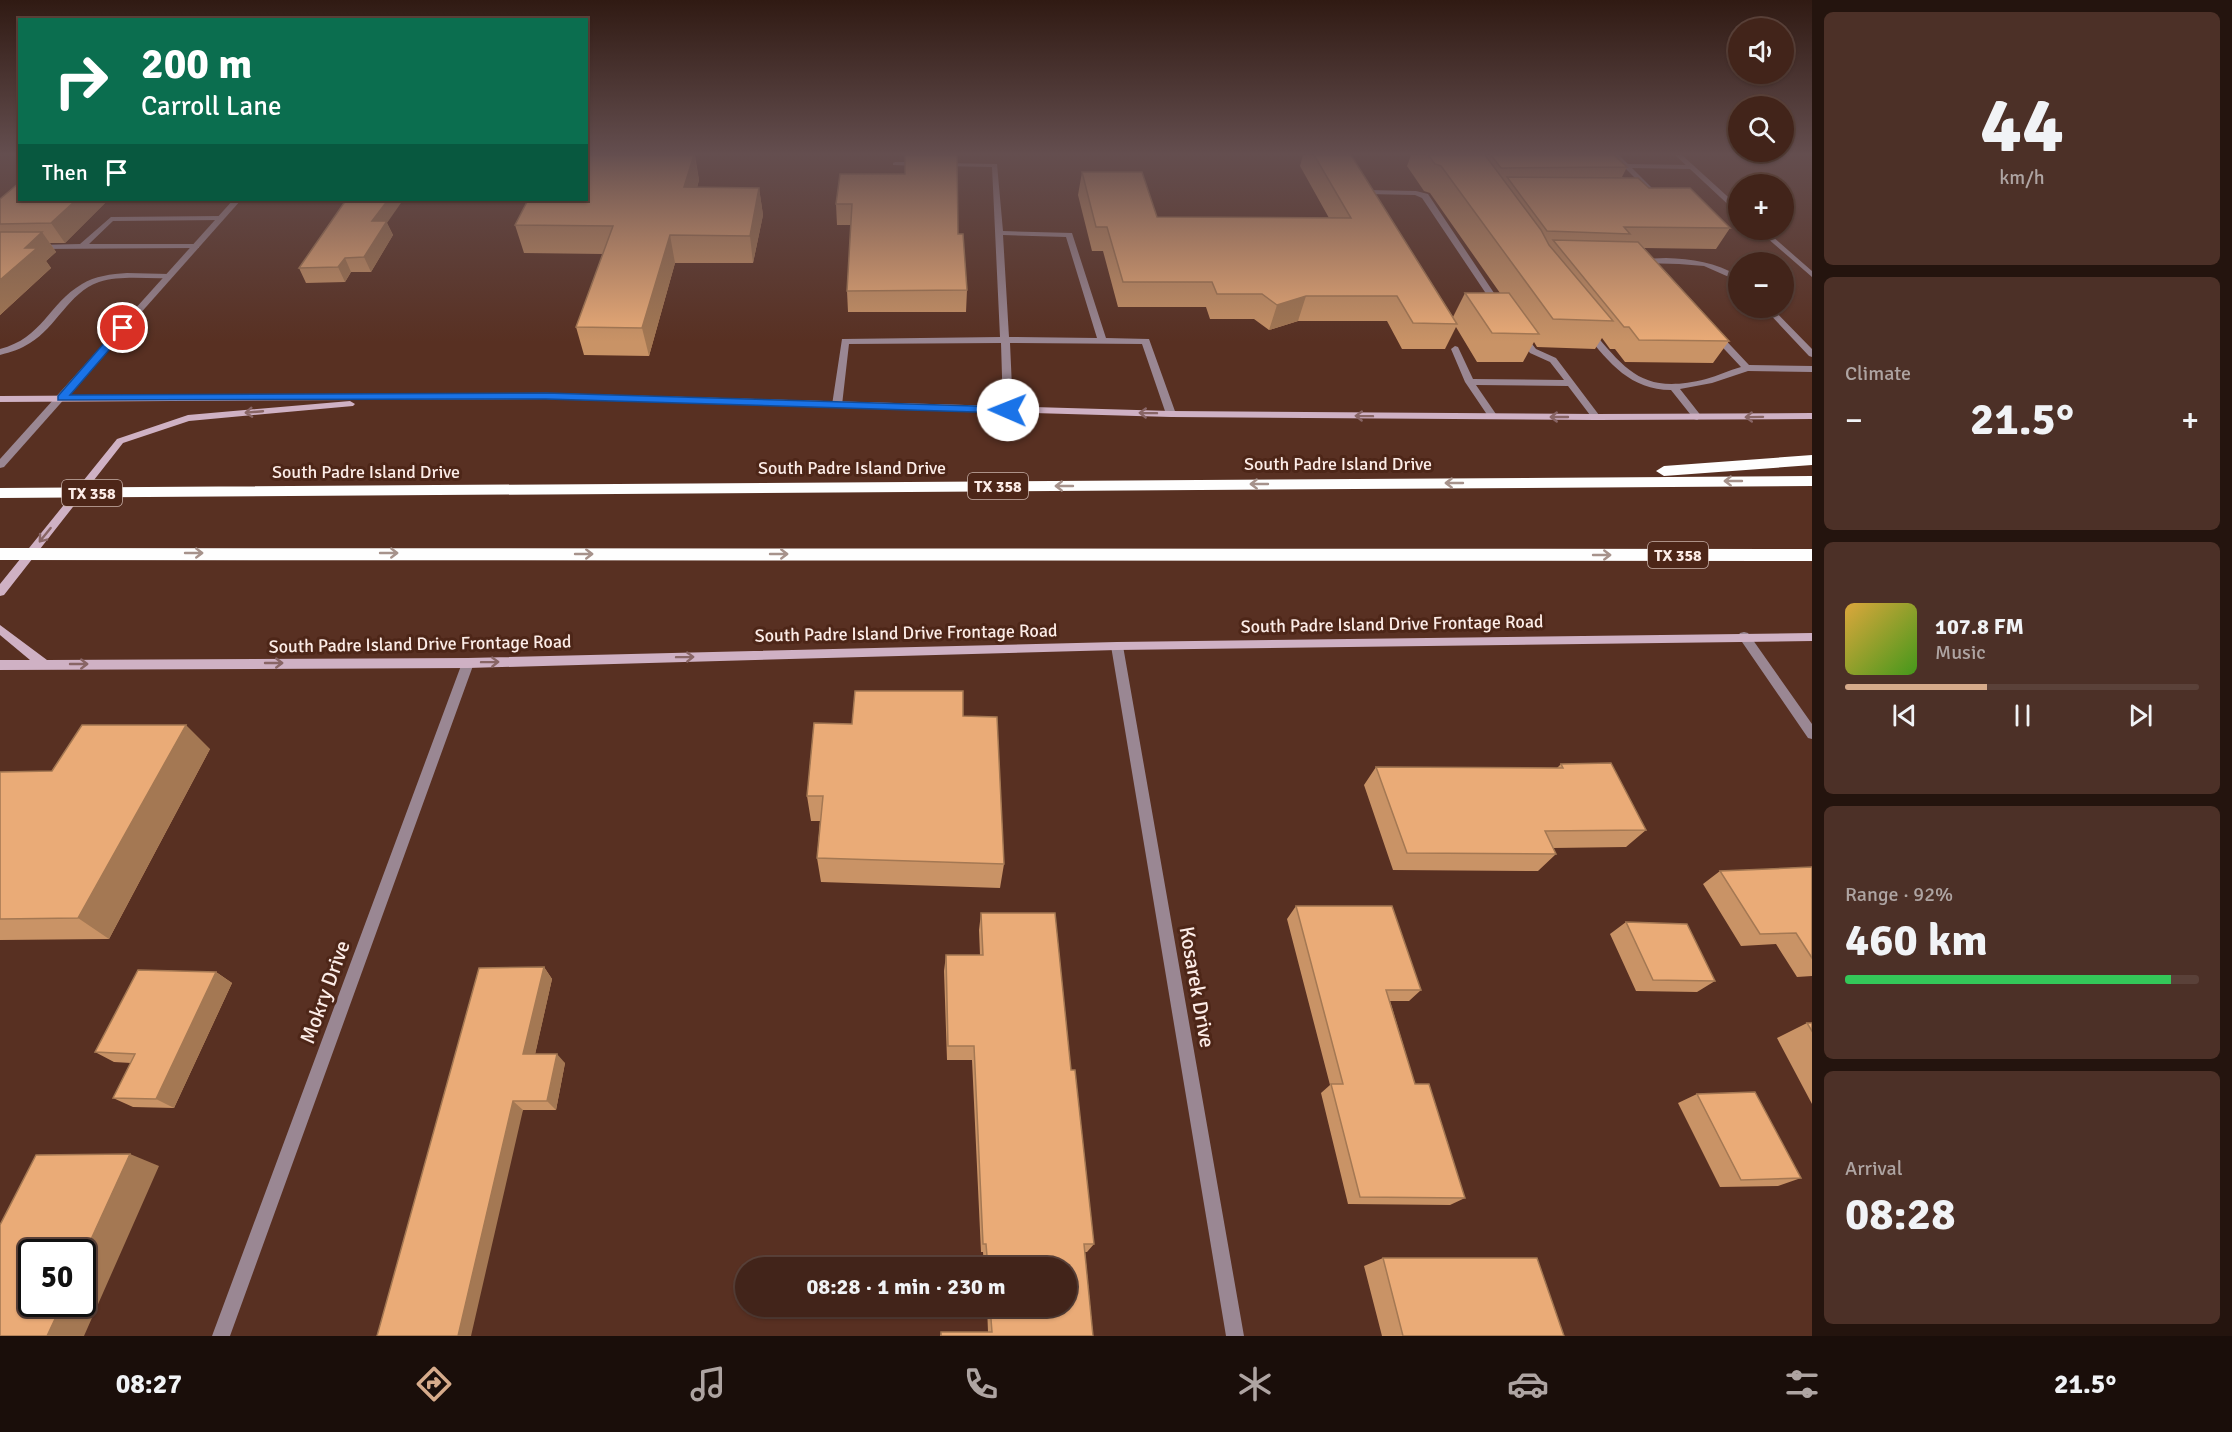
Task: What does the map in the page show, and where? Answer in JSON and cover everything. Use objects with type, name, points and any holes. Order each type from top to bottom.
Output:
[{"type":"highway","points":[[1492,482],[1812,460]]},
{"type":"highway","name":"South Padre Island Drive","points":[[0,493],[1812,481]]},
{"type":"highway","name":"TX 358","points":[[0,554],[1812,555]]},
{"type":"main road","points":[[0,399],[546,396],[1171,414],[1493,417],[1812,416]]},
{"type":"main road","points":[[0,592],[120,441],[188,418],[438,397]]},
{"type":"main road","points":[[0,629],[43,664]]},
{"type":"main road","name":"South Padre Island Drive Frontage Road","points":[[0,665],[468,663],[1117,646],[1744,636],[1812,637]]},
{"type":"street","points":[[998,217],[1008,410]]},
{"type":"street","points":[[1439,217],[1502,310],[1490,310]]},
{"type":"street","points":[[0,465],[220,218]]},
{"type":"street","points":[[82,246],[111,219],[220,218]]},
{"type":"street","points":[[999,233],[1069,235],[1102,340]]},
{"type":"street","points":[[1772,240],[1812,275]]},
{"type":"street","points":[[24,248],[196,246]]},
{"type":"street","points":[[1634,260],[1697,262],[1728,274]]},
{"type":"street","points":[[1645,261],[1653,269]]},
{"type":"street","points":[[0,352],[11,350],[37,336],[77,292],[91,283],[108,277],[169,276]]},
{"type":"street","points":[[1778,318],[1812,354]]},
{"type":"street","points":[[1582,322],[1617,367],[1631,379],[1649,386],[1695,384],[1747,368],[1812,369]]},
{"type":"street","points":[[1514,326],[1533,351],[1553,360],[1596,417]]},
{"type":"street","points":[[1708,327],[1747,368]]},
{"type":"street","points":[[837,405],[845,341],[1005,339],[1146,341],[1171,414]]},
{"type":"street","points":[[1455,349],[1470,382],[1493,417]]},
{"type":"street","points":[[1470,382],[1570,383]]},
{"type":"street","points":[[1673,386],[1696,417]]},
{"type":"street","points":[[1744,636],[1812,734]]},
{"type":"street","name":"Kosarek Drive","points":[[1117,646],[1235,1336]]},
{"type":"street","name":"Mokry Drive","points":[[221,1336],[468,663]]},
{"type":"building","points":[[0,217],[57,217],[51,223],[0,224]]},
{"type":"building","points":[[334,217],[375,217],[372,221],[387,221],[364,257],[345,258],[338,267],[299,268]]},
{"type":"building","points":[[519,217],[753,217],[750,236],[670,235],[642,328],[576,327],[613,226],[515,225]]},
{"type":"building","points":[[851,217],[958,217],[958,234],[963,234],[967,290],[847,291]]},
{"type":"building","points":[[1094,217],[1224,217],[1390,217],[1457,324],[1413,323],[1397,296],[1306,296],[1277,305],[1262,294],[1217,294],[1212,282],[1123,282],[1107,227],[1096,227]]},
{"type":"building","points":[[1479,217],[1532,217],[1549,245],[1613,321],[1553,319]]},
{"type":"building","points":[[1537,217],[1719,217],[1728,226],[1728,228],[1624,227],[1630,234],[1547,231]]},
{"type":"building","points":[[0,232],[42,232],[25,248],[37,248],[0,280]]},
{"type":"building","points":[[1553,240],[1638,242],[1729,341],[1639,340],[1629,327],[1624,327]]},
{"type":"building","points":[[1465,293],[1509,293],[1539,334],[1492,333]]},
{"type":"building","points":[[855,691],[963,691],[963,716],[997,717],[1004,864],[817,858],[823,796],[807,796],[814,723],[852,724]]},
{"type":"building","points":[[82,725],[186,725],[78,918],[0,919],[0,772],[52,771]]},
{"type":"building","points":[[1611,763],[1646,830],[1545,831],[1556,854],[1407,853],[1376,767],[1563,768],[1561,764]]},
{"type":"building","points":[[1812,867],[1812,958],[1796,933],[1760,934],[1720,871]]},
{"type":"building","points":[[1296,906],[1392,906],[1421,990],[1386,990],[1415,1084],[1429,1084],[1465,1198],[1360,1197],[1331,1084],[1343,1084]]},
{"type":"building","points":[[981,913],[1055,913],[1071,1070],[1075,1070],[1094,1244],[1084,1244],[1093,1336],[941,1336],[941,1332],[992,1332],[991,1317],[1077,1317],[1077,1257],[987,1257],[986,1244],[983,1244],[974,1046],[948,1046],[946,955],[983,955]]},
{"type":"building","points":[[1626,922],[1687,924],[1715,981],[1653,980]]},
{"type":"building","points":[[544,967],[523,1054],[557,1054],[547,1101],[513,1101],[458,1336],[377,1336],[479,968]]},
{"type":"building","points":[[138,970],[216,972],[156,1099],[113,1098],[135,1054],[95,1052]]},
{"type":"building","points":[[1755,1092],[1801,1178],[1741,1180],[1697,1094]]},
{"type":"building","points":[[130,1154],[91,1239],[18,1239],[18,1317],[56,1317],[47,1336],[0,1336],[0,1225],[36,1155]]},
{"type":"building","points":[[1383,1258],[1537,1258],[1564,1336],[1403,1336]]},
{"type":"route","points":[[123,328],[62,398],[546,396],[1008,410]]}]
